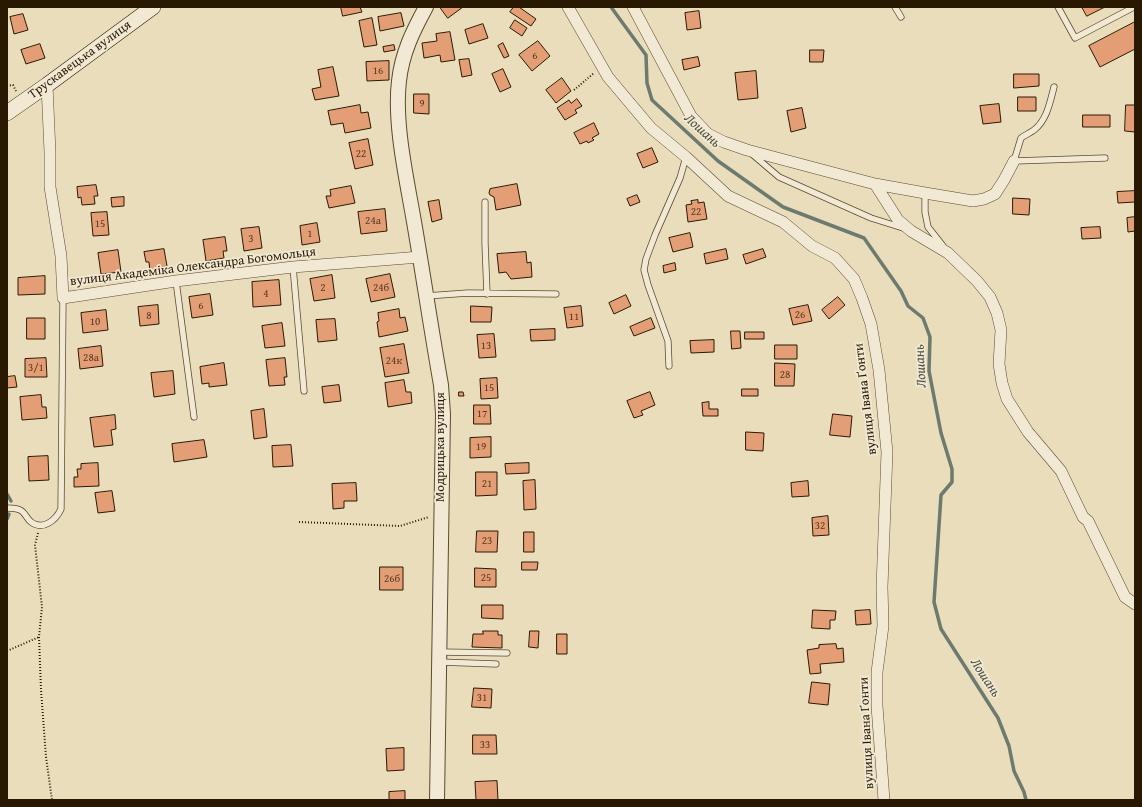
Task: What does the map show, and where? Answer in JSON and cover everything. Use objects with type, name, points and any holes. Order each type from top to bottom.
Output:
[{"type":"main road","name":"Трускавецька вулиця","points":[[7,112],[153,7]]},
{"type":"street","name":"Модрицька вулиця","points":[[426,7],[414,28],[403,55],[398,101],[404,165],[441,385],[443,414],[437,800]]},
{"type":"street","name":"вулиця Івана Ґонти","points":[[568,7],[608,77],[651,128],[686,157],[728,196],[783,222],[812,246],[835,258],[854,279],[862,298],[871,324],[880,377],[887,452],[882,587],[883,626],[877,672],[877,706],[884,800]]},
{"type":"street","points":[[633,7],[691,116],[708,134],[724,142],[747,150],[875,184],[925,194],[973,201],[984,199],[995,194],[1014,161]]},
{"type":"street","name":"вулиця Академіка Олександра Богомольця","points":[[46,85],[50,152],[50,187],[61,256],[63,298],[176,281],[293,267],[420,257]]},
{"type":"street","points":[[875,184],[898,220],[911,231],[948,254],[977,281],[990,297],[997,313],[1000,330],[999,364],[1002,383],[1007,399],[1028,432],[1061,471],[1083,517],[1088,521],[1125,597],[1135,604]]},
{"type":"lane","points":[[895,7],[901,17]]},
{"type":"lane","points":[[1058,7],[1075,38],[1134,7]]},
{"type":"lane","points":[[1054,87],[1047,112],[1035,130],[1021,138],[1014,161],[1105,158]]},
{"type":"lane","points":[[747,150],[779,177],[871,218],[911,231]]},
{"type":"lane","points":[[669,366],[668,341],[644,270],[646,259],[655,234],[680,178],[686,157]]},
{"type":"lane","points":[[925,194],[925,212],[928,227],[948,254]]},
{"type":"lane","points":[[485,202],[485,243],[488,294]]},
{"type":"lane","points":[[293,267],[304,391]]},
{"type":"lane","points":[[176,281],[194,417]]},
{"type":"lane","points":[[425,296],[468,293],[556,294]]},
{"type":"lane","points":[[7,508],[20,510],[31,522],[41,525],[48,524],[54,520],[58,516],[61,508],[63,298]]},
{"type":"lane","points":[[439,657],[507,653]]},
{"type":"lane","points":[[439,657],[496,664]]},
{"type":"path","points":[[574,90],[602,66]]},
{"type":"path","points":[[299,522],[400,526],[441,512]]},
{"type":"path","points":[[41,525],[35,545],[42,607],[39,637],[41,690],[46,757],[52,800]]},
{"type":"path","points":[[7,651],[39,637]]},
{"type":"building","points":[[341,7],[360,7],[362,12],[343,16]]},
{"type":"building","points":[[440,7],[463,7],[448,18]]},
{"type":"building","points":[[514,7],[519,7],[536,19],[531,26],[510,12]]},
{"type":"building","points":[[1082,7],[1105,7],[1087,16]]},
{"type":"building","points":[[699,11],[701,28],[687,30],[685,13]]},
{"type":"building","points":[[401,13],[404,26],[380,31],[378,17]]},
{"type":"building","points":[[23,14],[28,30],[14,34],[10,17]]},
{"type":"building","points":[[372,18],[377,45],[364,47],[359,21]]},
{"type":"building","points":[[515,20],[527,28],[522,36],[510,28]]},
{"type":"building","points":[[1135,22],[1135,49],[1100,67],[1089,46]]},
{"type":"building","points":[[483,24],[488,38],[469,44],[465,30]]},
{"type":"building","points":[[450,32],[455,60],[441,62],[440,55],[424,58],[422,43],[437,41],[436,34]]},
{"type":"building","points":[[538,41],[550,56],[532,71],[519,55]]},
{"type":"building","points":[[503,43],[509,56],[504,58],[498,46]]},
{"type":"building","points":[[40,44],[45,58],[26,64],[21,50]]},
{"type":"building","points":[[394,45],[395,50],[384,52],[383,47]]},
{"type":"building","points":[[810,50],[824,50],[823,62],[810,62]]},
{"type":"building","points":[[698,57],[700,66],[684,70],[682,60]]},
{"type":"building","points":[[469,59],[472,75],[462,77],[459,60]]},
{"type":"building","points":[[389,61],[389,80],[367,81],[366,62]]},
{"type":"building","points":[[333,67],[339,96],[315,100],[312,89],[321,87],[318,70]]},
{"type":"building","points":[[503,69],[511,87],[500,92],[492,74]]},
{"type":"building","points":[[756,71],[758,98],[738,100],[735,73]]},
{"type":"building","points":[[1014,74],[1039,74],[1039,86],[1014,88]]},
{"type":"building","points":[[562,78],[571,91],[556,103],[546,90]]},
{"type":"building","points":[[414,94],[429,94],[429,114],[414,113]]},
{"type":"building","points":[[1018,97],[1036,97],[1036,111],[1018,111]]},
{"type":"building","points":[[577,99],[582,106],[575,110],[577,113],[565,120],[557,108],[569,100],[571,103]]},
{"type":"building","points":[[999,104],[1001,122],[983,124],[980,106]]},
{"type":"building","points":[[360,105],[361,113],[368,112],[371,128],[345,133],[343,123],[331,125],[328,111]]},
{"type":"building","points":[[1126,105],[1135,105],[1135,132],[1125,131]]},
{"type":"building","points":[[802,108],[806,128],[791,132],[787,111]]},
{"type":"building","points":[[1083,115],[1110,115],[1110,127],[1083,127]]},
{"type":"building","points":[[594,123],[599,134],[592,138],[594,140],[588,143],[587,141],[580,144],[574,133]]},
{"type":"building","points":[[368,139],[373,165],[355,169],[349,143]]},
{"type":"building","points":[[652,148],[658,162],[643,168],[637,154]]},
{"type":"building","points":[[517,184],[521,205],[496,210],[494,197],[489,193],[490,189]]},
{"type":"building","points":[[96,185],[98,196],[94,196],[95,204],[82,205],[81,197],[78,198],[77,187]]},
{"type":"building","points":[[351,186],[355,203],[329,208],[326,196],[331,196],[330,190]]},
{"type":"building","points":[[1135,191],[1135,202],[1118,203],[1117,192]]},
{"type":"building","points":[[637,195],[640,202],[630,206],[627,199]]},
{"type":"building","points":[[124,197],[124,206],[112,207],[111,198]]},
{"type":"building","points":[[1013,198],[1030,199],[1029,215],[1013,214]]},
{"type":"building","points":[[439,200],[442,219],[432,222],[428,202]]},
{"type":"building","points":[[698,200],[698,203],[704,202],[707,219],[688,222],[686,205],[692,204],[691,201]]},
{"type":"building","points":[[385,209],[387,231],[361,234],[358,212]]},
{"type":"building","points":[[107,212],[109,235],[93,236],[91,213]]},
{"type":"building","points":[[1135,217],[1135,231],[1128,232],[1127,218]]},
{"type":"building","points":[[317,223],[320,242],[302,245],[300,226]]},
{"type":"building","points":[[259,227],[262,248],[244,251],[241,229]]},
{"type":"building","points":[[1100,227],[1101,238],[1082,239],[1081,228]]},
{"type":"building","points":[[690,233],[693,247],[673,252],[669,238]]},
{"type":"building","points":[[225,237],[227,251],[223,251],[224,258],[206,261],[203,240]]},
{"type":"building","points":[[164,249],[167,266],[150,271],[149,262],[146,262],[144,252]]},
{"type":"building","points":[[726,249],[728,259],[706,264],[704,254]]},
{"type":"building","points":[[763,249],[766,257],[746,264],[743,255]]},
{"type":"building","points":[[118,250],[121,272],[101,274],[98,253]]},
{"type":"building","points":[[526,252],[527,263],[531,262],[532,277],[511,279],[506,272],[499,273],[497,254]]},
{"type":"building","points":[[675,263],[676,270],[664,273],[663,266]]},
{"type":"building","points":[[390,274],[395,297],[371,302],[366,279]]},
{"type":"building","points":[[332,275],[335,298],[314,301],[310,279]]},
{"type":"building","points":[[45,276],[45,294],[18,295],[18,278]]},
{"type":"building","points":[[279,280],[281,305],[253,307],[252,282]]},
{"type":"building","points":[[210,294],[213,315],[192,318],[189,297]]},
{"type":"building","points":[[626,295],[631,306],[614,314],[609,303]]},
{"type":"building","points":[[838,297],[845,305],[829,319],[822,310]]},
{"type":"building","points":[[158,305],[159,324],[140,326],[138,307]]},
{"type":"building","points":[[808,305],[812,321],[793,325],[789,309]]},
{"type":"building","points":[[471,306],[492,307],[491,322],[471,322]]},
{"type":"building","points":[[581,306],[583,326],[567,328],[564,308]]},
{"type":"building","points":[[399,309],[400,318],[405,317],[408,331],[379,337],[377,322],[379,321],[378,313]]},
{"type":"building","points":[[106,310],[108,330],[83,333],[81,313]]},
{"type":"building","points":[[27,318],[45,318],[45,339],[27,339]]},
{"type":"building","points":[[651,318],[655,328],[634,336],[630,327]]},
{"type":"building","points":[[335,319],[337,340],[318,342],[316,320]]},
{"type":"building","points":[[282,323],[285,346],[265,348],[262,326]]},
{"type":"building","points":[[555,329],[555,340],[531,341],[530,330]]},
{"type":"building","points":[[731,331],[740,331],[741,348],[732,349]]},
{"type":"building","points":[[745,332],[764,332],[764,339],[745,339]]},
{"type":"building","points":[[494,334],[496,357],[479,358],[477,335]]},
{"type":"building","points":[[714,340],[714,352],[691,353],[690,341]]},
{"type":"building","points":[[404,344],[409,373],[385,377],[380,348]]},
{"type":"building","points":[[775,345],[797,345],[797,359],[775,359]]},
{"type":"building","points":[[101,346],[103,366],[80,369],[78,349]]},
{"type":"building","points":[[46,358],[47,377],[25,377],[25,359]]},
{"type":"building","points":[[285,358],[287,377],[284,377],[285,385],[269,386],[266,360]]},
{"type":"building","points":[[224,363],[227,385],[209,387],[209,383],[202,384],[200,367]]},
{"type":"building","points":[[775,363],[795,364],[794,386],[775,386]]},
{"type":"building","points":[[173,371],[175,394],[154,397],[151,373]]},
{"type":"building","points":[[15,376],[17,387],[7,388],[7,377]]},
{"type":"building","points":[[497,378],[498,398],[481,399],[480,379]]},
{"type":"building","points":[[404,380],[406,392],[411,392],[412,403],[388,407],[385,383]]},
{"type":"building","points":[[339,385],[341,401],[324,403],[322,387]]},
{"type":"building","points":[[742,389],[758,389],[758,396],[742,396]]},
{"type":"building","points":[[459,392],[463,392],[464,396],[459,396]]},
{"type":"building","points":[[650,392],[655,405],[641,411],[643,415],[634,418],[627,401]]},
{"type":"building","points":[[41,395],[42,407],[46,407],[47,418],[22,420],[20,397]]},
{"type":"building","points":[[709,402],[709,409],[718,409],[718,416],[703,416],[702,403]]},
{"type":"building","points":[[474,405],[490,405],[491,424],[474,424]]},
{"type":"building","points":[[264,409],[267,437],[254,439],[251,411]]},
{"type":"building","points":[[833,414],[852,416],[850,437],[830,435]]},
{"type":"building","points":[[115,415],[116,429],[111,430],[113,445],[94,447],[90,418]]},
{"type":"building","points":[[746,432],[764,433],[763,451],[746,450]]},
{"type":"building","points":[[491,437],[491,457],[470,458],[470,438]]},
{"type":"building","points":[[204,440],[207,457],[174,462],[172,444]]},
{"type":"building","points":[[291,445],[293,466],[273,467],[272,446]]},
{"type":"building","points":[[48,456],[49,480],[29,481],[28,457]]},
{"type":"building","points":[[98,463],[99,486],[74,487],[74,477],[78,477],[77,469],[81,469],[81,464]]},
{"type":"building","points":[[529,463],[529,473],[506,474],[505,464]]},
{"type":"building","points":[[476,472],[497,472],[497,495],[476,496]]},
{"type":"building","points":[[535,480],[536,509],[524,510],[523,481]]},
{"type":"building","points":[[808,481],[809,496],[792,497],[791,483]]},
{"type":"building","points":[[356,483],[357,501],[344,501],[344,508],[333,509],[332,484]]},
{"type":"building","points":[[112,491],[115,511],[98,513],[95,493]]},
{"type":"building","points":[[828,516],[829,535],[813,536],[812,518]]},
{"type":"building","points":[[477,531],[498,531],[497,552],[476,552]]},
{"type":"building","points":[[524,532],[534,532],[534,552],[524,552]]},
{"type":"building","points":[[522,562],[538,562],[537,570],[522,570]]},
{"type":"building","points":[[380,567],[403,567],[403,590],[380,590]]},
{"type":"building","points":[[475,568],[496,569],[496,587],[475,587]]},
{"type":"building","points":[[482,605],[503,605],[503,619],[482,618]]},
{"type":"building","points":[[813,610],[836,611],[835,620],[830,620],[830,629],[812,628]]},
{"type":"building","points":[[870,610],[871,624],[856,625],[855,611]]},
{"type":"building","points":[[483,631],[498,631],[498,635],[502,635],[502,648],[472,647],[473,634],[483,634]]},
{"type":"building","points":[[530,631],[539,631],[538,648],[529,647]]},
{"type":"building","points":[[557,634],[567,634],[567,654],[557,654]]},
{"type":"building","points":[[836,644],[837,649],[843,648],[844,662],[820,664],[821,673],[810,674],[807,650],[819,648],[819,645]]},
{"type":"building","points":[[812,682],[830,684],[828,705],[809,703]]},
{"type":"building","points":[[474,688],[492,689],[491,708],[472,707]]},
{"type":"building","points":[[473,735],[496,735],[497,754],[473,754]]},
{"type":"building","points":[[404,748],[404,770],[387,771],[386,749]]},
{"type":"building","points":[[497,781],[498,800],[476,800],[475,782]]},
{"type":"building","points":[[405,791],[405,800],[389,800],[389,792]]},
{"type":"waterway","name":"Лошань","points":[[611,7],[646,55],[647,83],[652,100],[718,161],[783,207],[864,238],[901,291],[908,306],[923,318],[930,337],[929,371],[941,433],[952,469],[952,482],[941,495],[934,602],[941,629],[998,718],[1009,746],[1014,771],[1024,792],[1026,800]]},
{"type":"waterway","points":[[7,494],[11,501]]},
{"type":"waterway","points":[[7,519],[9,514]]}]
